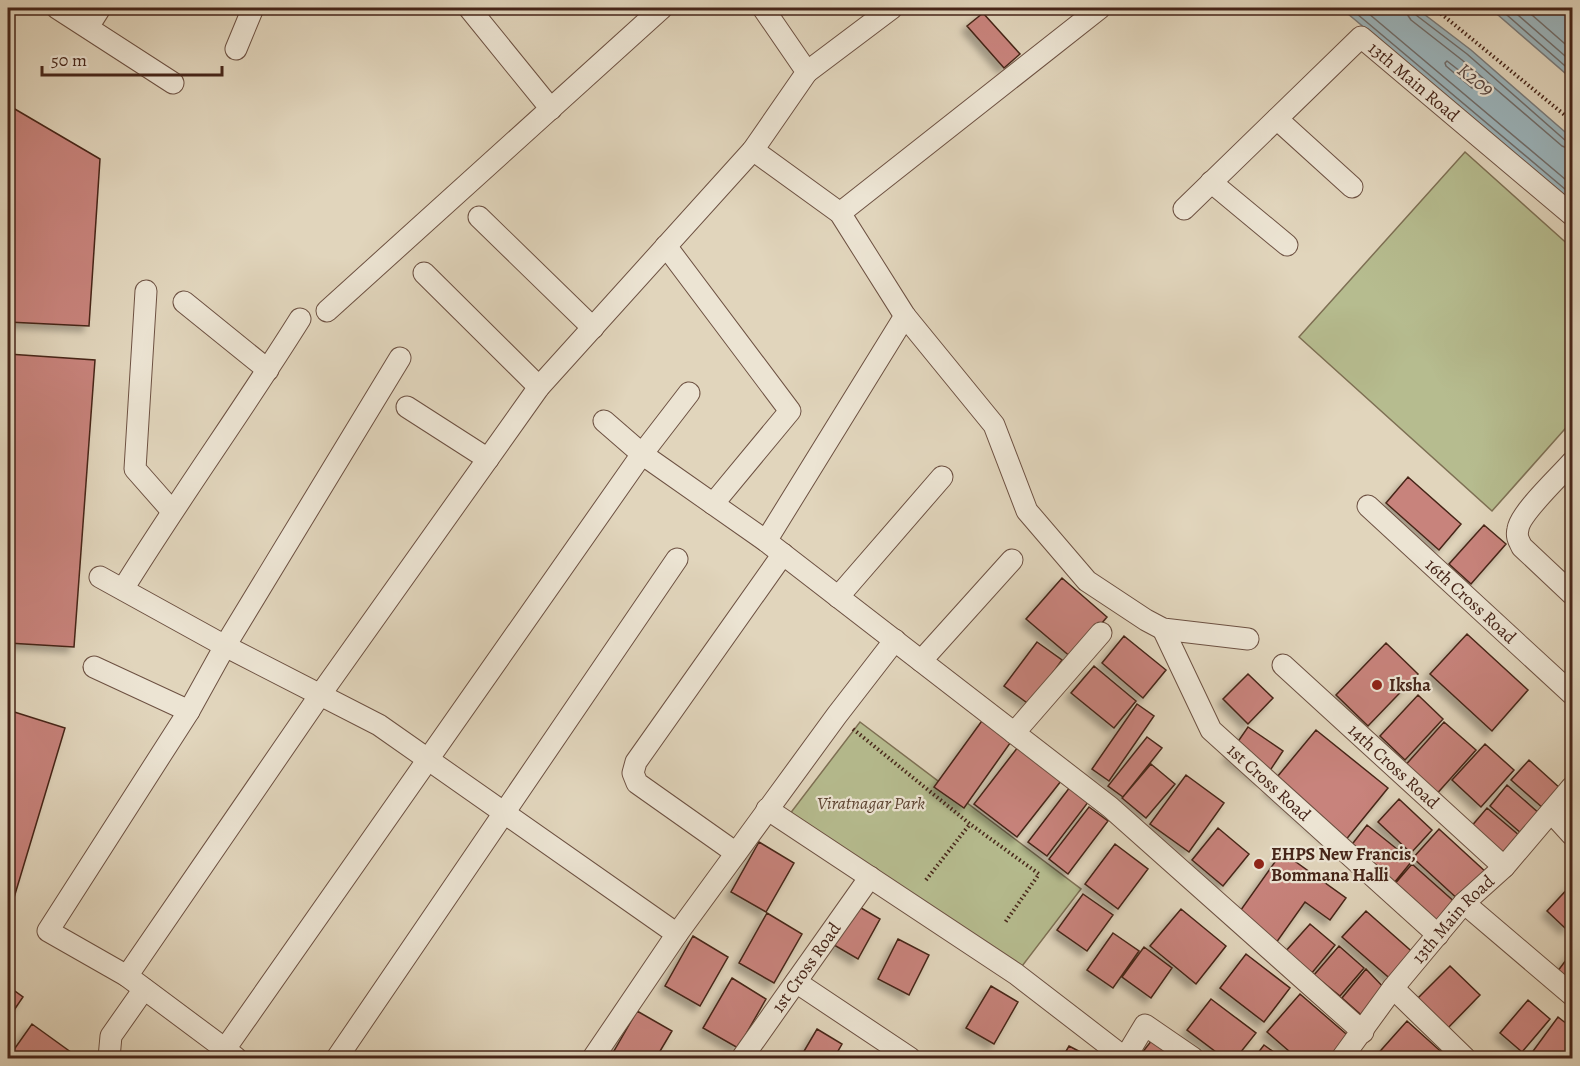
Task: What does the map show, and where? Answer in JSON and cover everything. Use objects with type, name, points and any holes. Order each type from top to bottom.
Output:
[{"type":"street","points":[[57,8],[173,83]]},
{"type":"street","points":[[88,27],[100,8]]},
{"type":"street","points":[[236,49],[253,8]]},
{"type":"street","points":[[469,8],[551,109]]},
{"type":"street","points":[[327,310],[662,8]]},
{"type":"street","points":[[763,8],[807,72]]},
{"type":"street","points":[[126,976],[320,695],[539,387],[753,150],[807,72],[892,8]]},
{"type":"street","points":[[840,213],[1100,8]]},
{"type":"street","name":"13th Main Road","points":[[1184,208],[1361,37],[1572,215]]},
{"type":"street","points":[[1277,119],[1352,188]]},
{"type":"street","points":[[753,150],[840,213],[905,316],[994,424],[1027,511],[1087,581],[1163,629],[1248,639]]},
{"type":"street","points":[[1211,182],[1287,245]]},
{"type":"street","points":[[480,217],[592,328]]},
{"type":"street","points":[[666,246],[790,411],[713,504]]},
{"type":"street","points":[[424,273],[539,387]]},
{"type":"street","points":[[146,291],[135,469],[172,511]]},
{"type":"street","points":[[184,302],[268,370]]},
{"type":"street","points":[[736,853],[637,783],[633,773],[636,762],[775,548],[905,316]]},
{"type":"street","points":[[123,589],[300,319]]},
{"type":"street","points":[[400,358],[225,646],[189,711],[48,931],[126,976],[230,1054],[427,759],[642,454],[689,393]]},
{"type":"street","points":[[407,407],[488,459]]},
{"type":"street","points":[[604,421],[642,454],[775,548],[1110,807],[1363,1032]]},
{"type":"street","points":[[1572,462],[1525,514],[1518,527],[1517,538],[1522,547],[1572,594]]},
{"type":"street","points":[[838,597],[942,477]]},
{"type":"street","name":"16th Cross Road","points":[[1368,506],[1572,694]]},
{"type":"street","points":[[337,1059],[677,559]]},
{"type":"street","points":[[921,661],[1012,560]]},
{"type":"street","points":[[100,577],[225,646],[379,725],[677,934]]},
{"type":"street","name":"1st Cross Road","points":[[1163,629],[1211,730],[1438,935]]},
{"type":"street","points":[[1014,733],[1101,633]]},
{"type":"street","points":[[593,1059],[677,934],[767,809],[895,640]]},
{"type":"street","name":"14th Cross Road","points":[[1283,665],[1504,867]]},
{"type":"street","points":[[94,667],[189,711]]},
{"type":"street","name":"13th Main Road","points":[[1342,1059],[1393,988],[1464,903],[1504,867],[1572,787]]},
{"type":"street","points":[[767,809],[1016,974],[1125,1058],[1145,1025],[1193,1059]]},
{"type":"street","points":[[1551,812],[1572,835]]},
{"type":"street","name":"1st Cross Road","points":[[742,1059],[870,877]]},
{"type":"street","points":[[1464,903],[1572,995]]},
{"type":"street","points":[[796,982],[910,1059]]},
{"type":"street","points":[[1393,988],[1465,1059]]},
{"type":"street","points":[[109,1059],[111,1036],[144,989]]},
{"type":"path","points":[[1434,8],[1572,121]]},
{"type":"path","points":[[837,715],[970,824],[1039,874],[1004,924]]},
{"type":"path","points":[[926,880],[970,824]]},
{"type":"green space","points":[[1465,152],[1572,248],[1572,421],[1492,511],[1299,337]]},
{"type":"green space","name":"Viratnagar Park","points":[[860,722],[1081,889],[1016,974],[789,815]]},
{"type":"water","name":"K209","points":[[1341,8],[1416,8],[1471,50],[1572,138],[1572,202]]},
{"type":"water","points":[[1490,8],[1572,8],[1572,79]]},
{"type":"building","points":[[983,13],[1020,54],[1004,68],[967,26]]},
{"type":"building","points":[[8,105],[100,159],[89,326],[8,322]]},
{"type":"building","points":[[8,354],[95,360],[74,647],[8,643]]},
{"type":"building","points":[[1408,477],[1461,524],[1439,550],[1386,503]]},
{"type":"building","points":[[1484,525],[1506,544],[1471,584],[1449,564]]},
{"type":"building","points":[[1062,578],[1107,617],[1072,658],[1026,619]]},
{"type":"building","points":[[1467,634],[1528,690],[1492,731],[1430,674]]},
{"type":"building","points":[[1124,636],[1166,670],[1143,698],[1102,663]]},
{"type":"building","points":[[1037,642],[1062,660],[1030,705],[1004,686]]},
{"type":"building","name":"Iksha","points":[[1386,643],[1418,674],[1368,726],[1336,695]]},
{"type":"building","points":[[1094,666],[1136,701],[1114,728],[1071,693]]},
{"type":"building","points":[[1248,674],[1273,698],[1248,724],[1223,699]]},
{"type":"building","points":[[1418,695],[1443,719],[1405,760],[1380,736]]},
{"type":"building","points":[[1137,704],[1154,716],[1109,781],[1092,769]]},
{"type":"building","points":[[8,710],[65,728],[13,901],[8,899]]},
{"type":"building","points":[[984,718],[1013,739],[964,808],[934,787]]},
{"type":"building","points":[[1444,722],[1476,750],[1434,797],[1402,769]]},
{"type":"building","points":[[1248,727],[1283,751],[1263,781],[1228,756]]},
{"type":"building","points":[[1316,730],[1388,788],[1340,847],[1268,788]]},
{"type":"building","points":[[1147,737],[1162,748],[1123,797],[1108,786]]},
{"type":"building","points":[[1485,744],[1514,770],[1481,807],[1452,780]]},
{"type":"building","points":[[1018,747],[1061,781],[1017,837],[974,804]]},
{"type":"building","points":[[1529,760],[1561,789],[1544,809],[1511,780]]},
{"type":"building","points":[[1151,764],[1175,784],[1146,818],[1122,798]]},
{"type":"building","points":[[1186,775],[1224,803],[1189,852],[1150,824]]},
{"type":"building","points":[[1507,785],[1540,814],[1522,834],[1490,806]]},
{"type":"building","points":[[1070,787],[1089,801],[1047,856],[1028,842]]},
{"type":"building","points":[[1399,799],[1432,830],[1411,853],[1378,822]]},
{"type":"building","points":[[1089,807],[1108,821],[1068,874],[1049,859]]},
{"type":"building","points":[[1487,808],[1520,836],[1503,856],[1470,828]]},
{"type":"building","points":[[1367,825],[1412,861],[1394,883],[1350,847]]},
{"type":"building","points":[[1218,828],[1249,854],[1223,886],[1192,860]]},
{"type":"building","points":[[1439,829],[1487,873],[1461,902],[1413,858]]},
{"type":"building","points":[[759,842],[794,863],[766,912],[731,892]]},
{"type":"building","points":[[1115,844],[1148,869],[1118,909],[1085,884]]},
{"type":"building","points":[[1282,852],[1346,898],[1330,920],[1305,902],[1276,943],[1238,914]]},
{"type":"building","points":[[1412,864],[1457,904],[1438,926],[1393,886]]},
{"type":"building","points":[[1572,884],[1572,922],[1566,929],[1547,911]]},
{"type":"building","points":[[1083,894],[1113,915],[1087,951],[1057,930]]},
{"type":"building","points":[[856,905],[880,919],[858,959],[834,945]]},
{"type":"building","points":[[1181,909],[1226,946],[1196,984],[1150,946]]},
{"type":"building","points":[[1366,911],[1417,956],[1394,982],[1342,937]]},
{"type":"building","points":[[767,913],[802,934],[774,983],[739,963]]},
{"type":"building","points":[[1310,924],[1335,945],[1311,974],[1285,952]]},
{"type":"building","points":[[1113,933],[1139,951],[1113,988],[1087,970]]},
{"type":"building","points":[[693,936],[728,957],[700,1006],[665,986]]},
{"type":"building","points":[[898,939],[929,955],[909,995],[878,979]]},
{"type":"building","points":[[1339,946],[1364,968],[1340,996],[1314,975]]},
{"type":"building","points":[[1144,947],[1172,968],[1151,998],[1122,977]]},
{"type":"building","points":[[1572,952],[1572,990],[1554,976]]},
{"type":"building","points":[[1246,954],[1290,988],[1264,1022],[1220,988]]},
{"type":"building","points":[[1450,966],[1480,995],[1447,1029],[1417,999]]},
{"type":"building","points":[[1366,969],[1388,992],[1367,1020],[1342,998]]},
{"type":"building","points":[[732,978],[766,999],[738,1048],[703,1028]]},
{"type":"building","points":[[8,986],[23,997],[8,1019]]},
{"type":"building","points":[[991,986],[1018,1002],[994,1044],[966,1028]]},
{"type":"building","points":[[1300,994],[1352,1039],[1335,1058],[1297,1058],[1267,1032]]},
{"type":"building","points":[[1211,999],[1256,1033],[1236,1058],[1224,1058],[1187,1030]]},
{"type":"building","points":[[1528,1000],[1550,1019],[1522,1052],[1500,1033]]},
{"type":"building","points":[[637,1011],[672,1031],[656,1058],[610,1058]]},
{"type":"building","points":[[1558,1017],[1572,1028],[1572,1058],[1528,1058]]},
{"type":"building","points":[[1407,1021],[1447,1057],[1374,1058]]},
{"type":"building","points":[[32,1024],[79,1058],[8,1058]]},
{"type":"building","points":[[817,1029],[842,1044],[834,1058],[800,1058]]},
{"type":"building","points":[[1152,1040],[1176,1058],[1138,1058]]},
{"type":"building","points":[[1264,1045],[1282,1058],[1254,1058]]},
{"type":"building","points":[[1069,1046],[1092,1058],[1062,1058]]},
{"type":"place","name":"Iksha","points":[[1377,685]]},
{"type":"place","name":"EHPS New Francis, Bommana Halli","points":[[1259,864]]}]
